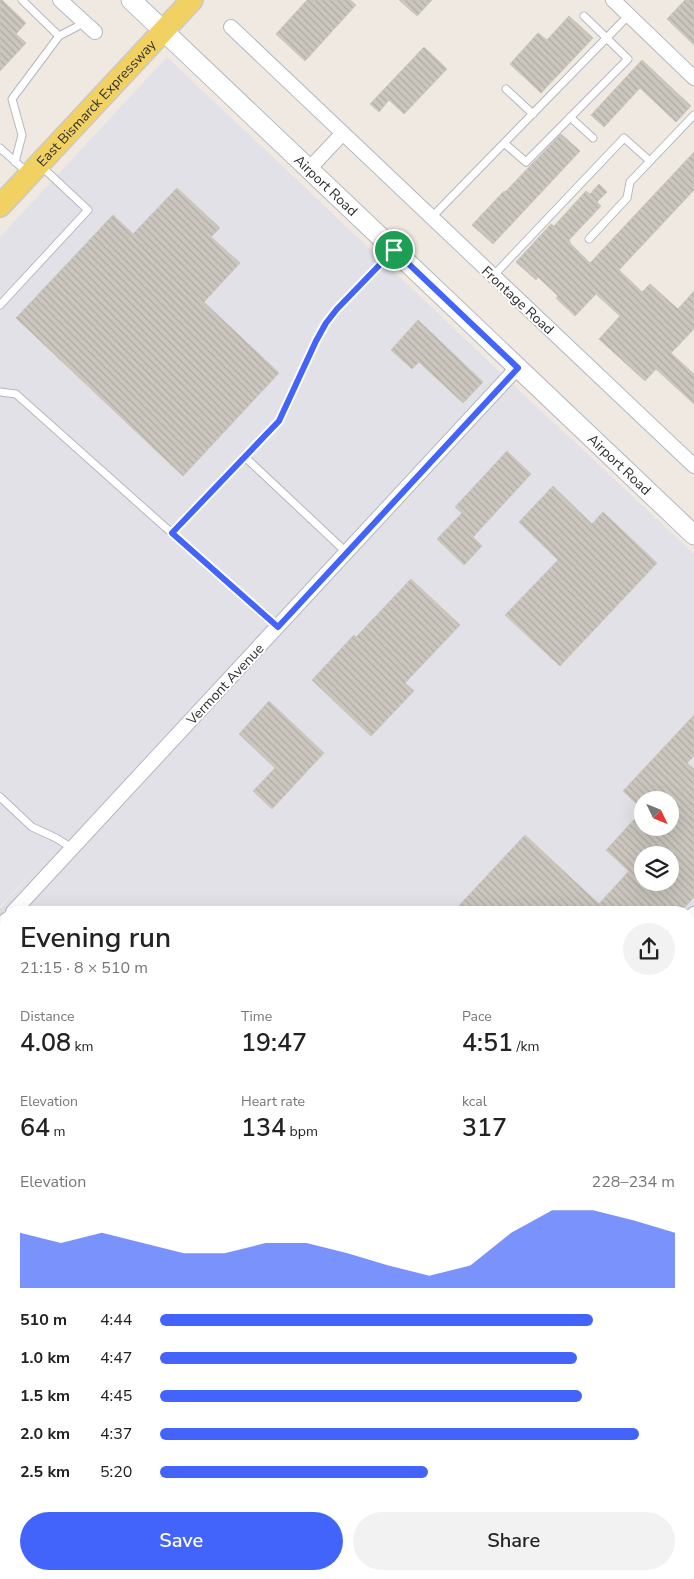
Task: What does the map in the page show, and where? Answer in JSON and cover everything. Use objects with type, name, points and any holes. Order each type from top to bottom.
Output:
[{"type":"main road","name":"Airport Road","points":[[131,0],[694,535]]},
{"type":"main road","name":"East Bismarck Expressway","points":[[0,206],[28,167],[164,31],[192,0]]},
{"type":"street","points":[[60,0],[95,32]]},
{"type":"street","points":[[613,0],[694,78]]},
{"type":"street","name":"Frontage Road","points":[[231,27],[694,466]]},
{"type":"street","points":[[309,169],[342,134]]},
{"type":"street","name":"Vermont Avenue","points":[[19,906],[518,368]]},
{"type":"lane","points":[[22,0],[59,36]]},
{"type":"lane","points":[[504,143],[526,162],[628,58],[584,16]]},
{"type":"lane","points":[[431,218],[629,16]]},
{"type":"lane","points":[[28,167],[22,135],[12,100],[59,36],[84,23]]},
{"type":"lane","points":[[506,89],[533,114]]},
{"type":"lane","points":[[589,239],[627,198],[630,182],[694,115]]},
{"type":"lane","points":[[570,117],[593,138]]},
{"type":"lane","points":[[493,276],[624,138],[650,161]]},
{"type":"lane","points":[[0,148],[88,210],[0,305]]},
{"type":"lane","points":[[172,533],[279,421],[326,323],[394,250]]},
{"type":"lane","points":[[0,392],[16,394],[278,627]]},
{"type":"lane","points":[[245,457],[346,552]]},
{"type":"lane","points":[[0,797],[32,827],[72,848]]},
{"type":"shaded area","points":[[167,57],[694,554],[694,906],[3,906],[38,866],[0,906],[0,237]]},
{"type":"building","points":[[0,0],[26,23],[16,34],[26,43],[0,71]]},
{"type":"building","points":[[307,0],[350,0],[356,5],[305,61],[276,34]]},
{"type":"building","points":[[399,0],[432,0],[417,16]]},
{"type":"building","points":[[685,0],[694,0],[694,45],[667,19]]},
{"type":"building","points":[[569,16],[593,38],[541,93],[510,64],[538,33],[547,40]]},
{"type":"building","points":[[424,47],[447,69],[404,114],[389,100],[379,112],[370,104]]},
{"type":"building","points":[[642,60],[691,106],[676,122],[640,88],[604,127],[591,115]]},
{"type":"building","points":[[561,134],[580,151],[493,244],[472,225]]},
{"type":"building","points":[[694,152],[694,190],[619,270],[642,292],[650,284],[678,309],[694,291],[694,329],[671,353],[694,374],[694,404],[656,369],[645,381],[599,339],[620,316],[596,294],[575,316],[538,277],[536,280],[516,262],[551,224],[554,226],[586,191],[590,194],[599,184],[607,192],[597,202],[601,206],[569,240],[590,263]]},
{"type":"building","points":[[177,188],[220,228],[211,237],[240,263],[204,302],[279,373],[183,476],[16,318],[113,215],[133,234]]},
{"type":"building","points":[[418,320],[483,382],[463,403],[419,362],[412,369],[391,350]]},
{"type":"building","points":[[507,451],[531,474],[473,537],[482,546],[464,565],[437,539],[462,513],[455,507]]},
{"type":"building","points":[[553,486],[592,524],[603,512],[657,563],[560,666],[505,615],[558,560],[519,522]]},
{"type":"building","points":[[411,579],[460,625],[405,683],[414,691],[371,736],[312,680],[354,635],[356,637]]},
{"type":"building","points":[[269,701],[324,753],[272,809],[253,791],[275,768],[239,734]]},
{"type":"building","points":[[694,715],[694,756],[687,763],[694,769],[694,897],[686,906],[459,906],[525,835],[599,904],[629,871],[606,850],[634,820],[634,836],[679,836],[679,791],[634,791],[634,801],[623,791]]},
{"type":"route","points":[[394,250],[518,368],[278,627],[172,533],[279,421],[326,323],[394,250]]}]
